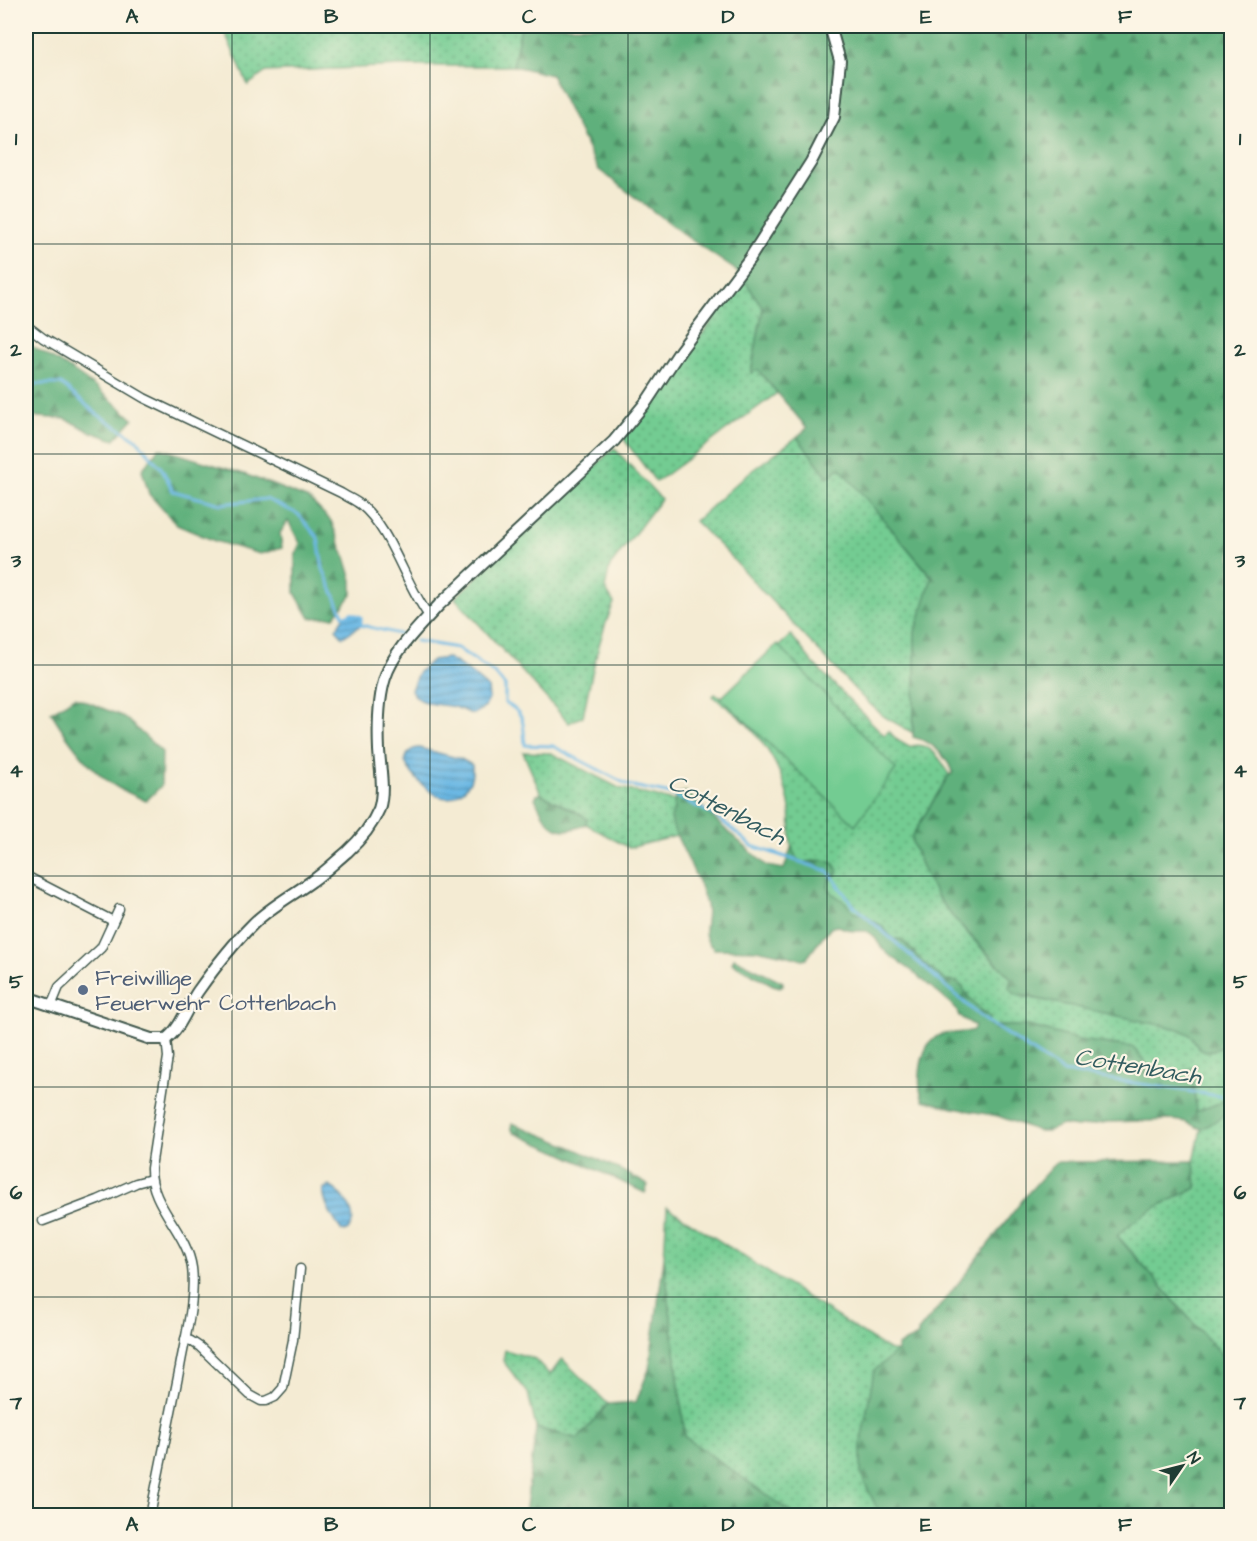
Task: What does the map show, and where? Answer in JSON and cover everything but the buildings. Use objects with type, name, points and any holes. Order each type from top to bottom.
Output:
[{"type":"street","points":[[26,997],[152,1038],[166,1040],[173,1034],[211,973],[254,923],[328,869],[353,846],[374,820],[382,796],[378,737],[383,688],[385,678],[398,653],[429,616],[614,441],[647,401],[680,351],[750,258],[811,162],[834,117],[840,61],[830,26]]},
{"type":"street","points":[[26,325],[43,338],[144,398],[341,493],[361,505],[378,523],[417,598],[429,616]]},
{"type":"street","points":[[26,877],[113,921]]},
{"type":"street","points":[[52,1004],[59,987],[100,948],[119,909]]},
{"type":"street","points":[[150,1515],[185,1339],[193,1282],[191,1264],[183,1241],[154,1191],[151,1179],[168,1057],[166,1040]]},
{"type":"street","points":[[43,1221],[151,1179]]},
{"type":"street","points":[[185,1339],[200,1347],[250,1395],[261,1401],[275,1397],[283,1388],[293,1340],[300,1269]]},
{"type":"green space","points":[[222,26],[521,26],[513,66],[401,66],[266,72],[248,85]]},
{"type":"green space","points":[[521,26],[1231,26],[1231,1045],[1206,1052],[1201,1050],[1190,1035],[1179,1029],[1015,994],[1009,988],[1011,978],[952,916],[937,896],[912,842],[912,836],[953,772],[937,750],[913,737],[915,632],[932,577],[840,468],[828,477],[797,437],[807,428],[758,370],[751,373],[763,308],[743,278],[598,169],[551,75],[513,66]]},
{"type":"green space","points":[[744,279],[763,308],[751,372],[758,369],[777,393],[656,482],[623,438],[645,415],[692,347]]},
{"type":"green space","points":[[26,342],[87,381],[133,419],[114,440],[91,432],[66,419],[26,416]]},
{"type":"green space","points":[[797,437],[828,476],[840,467],[932,578],[915,632],[913,733],[883,716],[861,696],[695,521],[746,475]]},
{"type":"green space","points":[[159,448],[244,474],[309,499],[331,521],[352,580],[352,595],[334,617],[310,618],[295,593],[295,557],[300,543],[288,521],[280,533],[282,548],[260,554],[215,541],[177,525],[149,494],[142,470]]},
{"type":"green space","points":[[614,448],[661,499],[610,566],[605,588],[614,603],[599,645],[583,716],[569,723],[455,598]]},
{"type":"green space","points":[[791,635],[813,663],[884,735],[889,731],[897,740],[909,747],[916,745],[929,748],[943,763],[949,775],[912,836],[913,846],[937,895],[960,924],[1011,978],[1009,988],[1020,996],[1179,1029],[1190,1035],[1201,1050],[1206,1052],[1231,1045],[1231,1098],[1196,1113],[1177,1076],[1167,1077],[1154,1073],[1132,1047],[1079,1040],[1029,1026],[991,1026],[953,981],[946,981],[924,964],[905,943],[893,939],[882,926],[862,914],[854,913],[846,903],[832,893],[828,887],[830,878],[836,875],[819,860],[805,862],[796,859],[791,846],[788,797],[775,763],[762,742],[746,723],[713,696],[715,694],[723,697]]},
{"type":"green space","points":[[777,644],[896,769],[855,825],[721,698]]},
{"type":"green space","points":[[75,697],[124,717],[162,752],[161,786],[146,801],[120,789],[99,774],[65,734],[51,712]]},
{"type":"green space","points":[[523,752],[551,753],[619,788],[675,801],[672,822],[677,836],[629,848],[586,824],[587,819],[582,815],[541,794]]},
{"type":"green space","points":[[686,792],[767,866],[784,869],[792,845],[795,856],[800,861],[806,863],[827,860],[833,863],[838,871],[830,878],[828,887],[832,893],[846,903],[854,913],[862,914],[882,926],[893,939],[900,939],[924,964],[946,981],[960,984],[974,1003],[990,1018],[988,1023],[991,1026],[1029,1026],[1079,1040],[1132,1047],[1155,1073],[1161,1075],[1172,1076],[1193,1067],[1196,1112],[1231,1098],[1231,1112],[1201,1129],[1186,1122],[1174,1120],[1108,1122],[1077,1127],[1062,1125],[1048,1131],[1038,1131],[998,1116],[923,1100],[920,1076],[926,1049],[940,1035],[973,1030],[975,1026],[959,1016],[951,1004],[888,954],[874,936],[866,931],[832,927],[807,958],[802,959],[761,950],[714,949],[706,938],[707,911],[703,895],[671,818],[675,796]]},
{"type":"green space","points":[[541,794],[582,815],[587,819],[586,824],[567,830],[548,822],[535,798]]},
{"type":"green space","points":[[734,958],[783,982],[783,985],[780,987],[773,985],[732,963]]},
{"type":"green space","points":[[1231,1112],[1231,1366],[1117,1235],[1134,1220],[1154,1208],[1196,1188],[1194,1161],[1201,1129]]},
{"type":"green space","points":[[512,1123],[615,1167],[648,1185],[645,1193],[514,1133],[511,1128]]},
{"type":"green space","points":[[1194,1161],[1196,1188],[1145,1214],[1117,1236],[1231,1366],[1231,1515],[880,1515],[861,1474],[861,1442],[874,1371],[897,1351],[897,1346],[918,1336],[918,1332],[1028,1193],[1056,1162]]},
{"type":"green space","points":[[667,1207],[890,1351],[897,1351],[861,1474],[880,1514],[792,1515],[685,1437],[664,1258]]},
{"type":"green space","points":[[664,1258],[685,1437],[792,1515],[525,1515],[536,1428],[578,1439],[608,1404],[636,1402],[649,1369]]},
{"type":"green space","points":[[505,1350],[535,1359],[550,1375],[562,1359],[608,1404],[578,1439],[536,1428],[528,1393],[503,1361]]},
{"type":"water","points":[[351,613],[361,617],[361,625],[343,637],[336,629],[344,617]]},
{"type":"water","points":[[448,658],[466,669],[488,688],[489,699],[485,707],[474,714],[455,707],[424,702],[411,690],[418,673],[432,660]]},
{"type":"water","points":[[419,748],[461,759],[472,765],[469,783],[465,789],[449,798],[436,795],[429,790],[417,779],[405,762],[409,752]]},
{"type":"water","points":[[329,1186],[340,1194],[352,1212],[351,1225],[347,1231],[342,1231],[327,1206],[323,1189]]},
{"type":"waterway","name":"Cottenbach","points":[[26,384],[61,384],[97,414],[136,439],[162,469],[173,491],[221,504],[266,499],[298,514],[318,538],[323,569],[344,617],[351,613],[361,617],[361,625],[403,635]]},
{"type":"waterway","name":"Cottenbach","points":[[416,641],[457,648],[495,674],[505,686],[505,703],[520,715],[525,745],[553,746],[628,785],[671,794],[716,816],[752,846],[828,871],[854,906],[982,1018],[1063,1072],[1232,1098]]},
{"type":"place","name":"Freiwillige Feuerwehr Cottenbach","points":[[83,990]]}]
